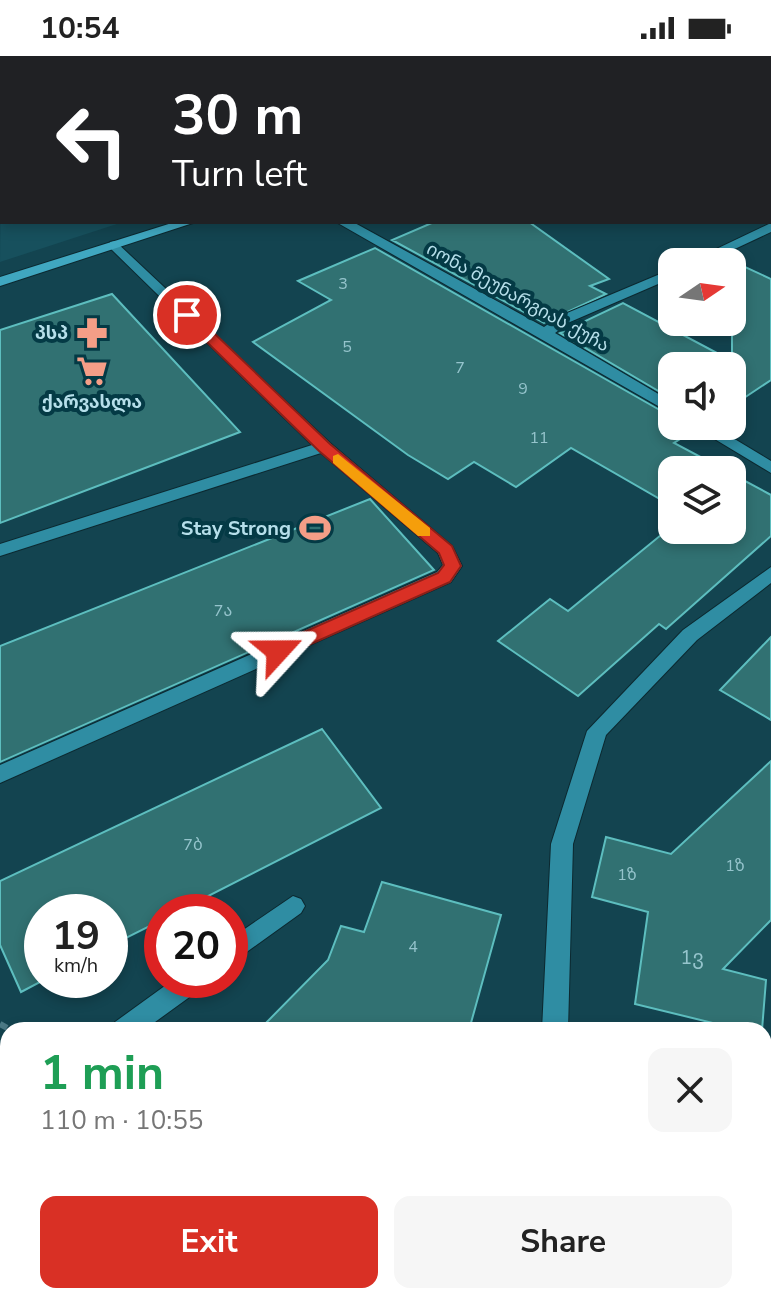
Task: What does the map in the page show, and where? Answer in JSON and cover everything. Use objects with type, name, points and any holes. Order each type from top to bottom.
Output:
[{"type":"main road","points":[[0,282],[183,224]]},
{"type":"street","name":"იონა მეუნარგიას ქუჩა","points":[[347,224],[545,333],[658,401]]},
{"type":"street","points":[[726,248],[771,227]]},
{"type":"street","points":[[0,774],[444,577],[453,566],[446,550],[324,447],[115,245]]},
{"type":"street","points":[[545,333],[565,319],[658,279]]},
{"type":"street","points":[[724,440],[771,468]]},
{"type":"street","points":[[0,550],[324,447]]},
{"type":"street","points":[[555,1022],[562,844],[597,731],[690,635],[771,573]]},
{"type":"street","points":[[248,940],[293,906]]},
{"type":"street","points":[[135,1022],[168,998]]},
{"type":"shaded area","points":[[0,224],[117,224],[0,262]]},
{"type":"building","points":[[429,224],[532,224],[609,279],[590,286],[606,294],[544,323],[392,240]]},
{"type":"building","points":[[375,248],[658,409],[658,440],[679,440],[674,443],[699,456],[658,456],[658,498],[571,448],[516,487],[474,462],[448,479],[408,455],[253,342],[331,300],[298,281]]},
{"type":"building","points":[[746,267],[771,279],[771,380],[746,397],[746,352],[732,352],[732,336],[746,336]]},
{"type":"building","name":"ქარვასლა","points":[[112,294],[240,432],[0,523],[0,330]]},
{"type":"building","points":[[623,303],[658,322],[658,336],[685,336],[715,352],[658,352],[658,391],[560,333]]},
{"type":"building","points":[[746,482],[771,495],[771,536],[666,629],[659,624],[578,696],[498,641],[550,599],[568,611],[658,537],[658,544],[746,544]]},
{"type":"building","points":[[370,499],[434,570],[0,762],[0,646]]},
{"type":"building","points":[[771,637],[771,720],[720,690]]},
{"type":"building","points":[[322,729],[381,808],[212,894],[144,894],[144,929],[128,937],[128,894],[24,894],[24,990],[21,992],[0,945],[0,881]]},
{"type":"building","points":[[771,761],[771,920],[723,969],[766,980],[763,1022],[709,1022],[635,1004],[648,912],[592,897],[606,837],[671,854]]},
{"type":"building","points":[[382,882],[501,915],[471,1022],[267,1022],[328,960],[341,926],[364,932]]},
{"type":"slow traffic","points":[[338,459],[424,532]]},
{"type":"place","name":"პსპ","points":[[92,333]]},
{"type":"place","name":"ქარვასლა","points":[[92,371]]},
{"type":"place","name":"Stay Strong","points":[[315,528]]},
{"type":"route","points":[[187,315],[324,447],[446,550],[453,566],[444,577],[278,651]]}]
